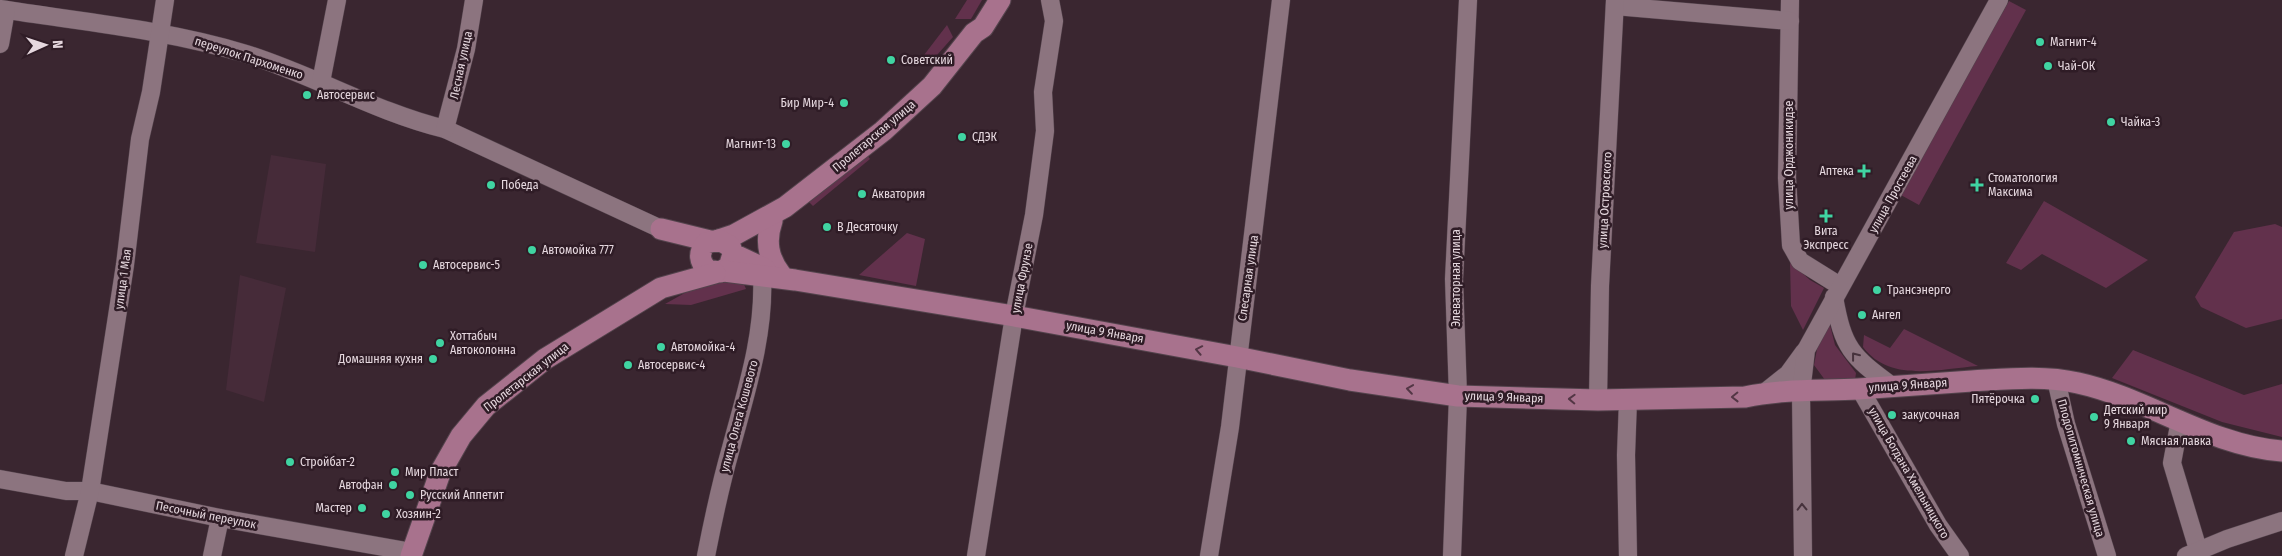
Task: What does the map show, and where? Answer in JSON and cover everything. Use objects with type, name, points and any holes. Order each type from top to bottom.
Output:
[{"type":"main road","name":"Пролетарская улица","points":[[412,554],[440,473],[460,436],[486,406],[545,359],[661,288],[687,264],[717,256],[755,238],[779,214],[883,131],[932,86],[974,33],[983,27],[1000,0]]},
{"type":"main road","points":[[779,214],[769,231],[768,252],[779,277]]},
{"type":"main road","name":"улица 9 Января","points":[[661,229],[717,256],[779,277],[1014,316],[1350,380],[1458,396],[1598,400],[1745,397],[1764,393],[1801,393],[2015,378],[2056,379],[2079,383],[2116,395],[2246,445],[2282,451]]},
{"type":"street","name":"улица 1 Мая","points":[[74,556],[90,491],[126,264],[140,140],[161,32],[165,0]]},
{"type":"street","points":[[320,82],[337,0]]},
{"type":"street","name":"Лесная улица","points":[[445,129],[466,49],[474,0]]},
{"type":"street","name":"улица Фрунзе","points":[[976,556],[1014,316],[1034,215],[1045,131],[1043,92],[1054,21],[1050,0]]},
{"type":"street","name":"Слесарная улица","points":[[1210,556],[1230,427],[1281,0]]},
{"type":"street","name":"Элеваторная улица","points":[[1452,556],[1458,396],[1454,280],[1468,0]]},
{"type":"street","name":"улица Орджоникидзе","points":[[1790,0],[1786,178],[1791,246],[1800,261],[1837,291]]},
{"type":"street","name":"улица Простеева","points":[[1801,393],[1806,350],[1837,291],[1903,178],[1998,0]]},
{"type":"street","points":[[1615,3],[1790,21]]},
{"type":"street","name":"улица Островского","points":[[1598,400],[1600,286],[1615,3]]},
{"type":"street","name":"переулок Пархоменко","points":[[3,10],[161,32],[242,53],[320,82],[412,121],[445,129],[661,229]]},
{"type":"street","points":[[0,44],[3,10]]},
{"type":"street","name":"улица Олега Кошевого","points":[[706,556],[724,474],[754,359],[763,295],[779,277]]},
{"type":"street","points":[[1837,291],[1840,328],[1846,345],[1858,361],[1892,386]]},
{"type":"street","points":[[1764,393],[1788,374],[1806,350]]},
{"type":"street","name":"Плодопитомническая улица","points":[[2056,379],[2066,424],[2107,556]]},
{"type":"street","name":"улица Богдана Хмельницкого","points":[[1860,389],[1938,525],[1960,556]]},
{"type":"street","points":[[1801,393],[1803,556]]},
{"type":"street","points":[[1628,400],[1626,455],[1628,556]]},
{"type":"street","points":[[2180,420],[2172,463],[2195,554],[2226,539],[2282,521]]},
{"type":"street","name":"Песочный переулок","points":[[0,479],[66,491],[90,491],[220,518],[412,554]]},
{"type":"street","points":[[212,556],[220,518]]},
{"type":"shaded area","points":[[967,0],[982,0],[971,19],[955,19]]},
{"type":"shaded area","points":[[2009,1],[2026,10],[1919,205],[1899,194]]},
{"type":"shaded area","points":[[947,25],[953,37],[929,64],[921,59]]},
{"type":"shaded area","points":[[864,151],[870,159],[813,206],[807,200]]},
{"type":"shaded area","points":[[271,155],[326,164],[315,252],[256,243]]},
{"type":"shaded area","points":[[2044,201],[2148,260],[2106,288],[2042,254],[2021,270],[2006,263]]},
{"type":"shaded area","points":[[2275,224],[2282,227],[2282,319],[2246,328],[2201,307],[2195,297],[2234,232]]},
{"type":"shaded area","points":[[907,233],[925,239],[916,286],[859,275]]},
{"type":"shaded area","points":[[1790,262],[1810,280],[1824,288],[1803,330],[1791,306]]},
{"type":"shaded area","points":[[240,275],[286,288],[264,402],[226,390]]},
{"type":"shaded area","points":[[708,280],[742,280],[746,289],[691,305],[665,304]]},
{"type":"shaded area","points":[[1830,325],[1835,345],[1856,373],[1855,380],[1825,380],[1814,365],[1818,344]]},
{"type":"shaded area","points":[[1904,329],[1978,366],[1931,371],[1901,370],[1887,366],[1874,358],[1863,347],[1864,335],[1890,348]]},
{"type":"shaded area","points":[[2133,350],[2244,395],[2282,384],[2282,437],[2222,422],[2112,378]]},
{"type":"place","name":"Магнит-4","points":[[2040,42]]},
{"type":"place","name":"Советский","points":[[891,60]]},
{"type":"place","name":"Чай-ОК","points":[[2048,66]]},
{"type":"place","name":"Автосервис","points":[[307,95]]},
{"type":"place","name":"Бир Мир-4","points":[[844,103]]},
{"type":"place","name":"Чайка-3","points":[[2111,122]]},
{"type":"place","name":"СДЭК","points":[[962,137]]},
{"type":"place","name":"Магнит-13","points":[[786,144]]},
{"type":"place","name":"Аптека","points":[[1864,171]]},
{"type":"place","name":"Победа","points":[[491,185]]},
{"type":"place","name":"Стоматология Максима","points":[[1977,185]]},
{"type":"place","name":"Акватория","points":[[862,194]]},
{"type":"place","name":"Вита Экспресс","points":[[1826,216]]},
{"type":"place","name":"В Десяточку","points":[[827,227]]},
{"type":"place","name":"Автомойка 777","points":[[532,250]]},
{"type":"place","name":"Автосервис-5","points":[[423,265]]},
{"type":"place","name":"Трансэнерго","points":[[1877,290]]},
{"type":"place","name":"Ангел","points":[[1862,315]]},
{"type":"place","name":"Хоттабыч Автоколонна","points":[[440,343]]},
{"type":"place","name":"Автомойка-4","points":[[661,347]]},
{"type":"place","name":"Домашняя кухня","points":[[433,359]]},
{"type":"place","name":"Автосервис-4","points":[[628,365]]},
{"type":"place","name":"Пятёрочка","points":[[2035,399]]},
{"type":"place","name":"закусочная","points":[[1892,415]]},
{"type":"place","name":"Детский мир 9 Января","points":[[2094,417]]},
{"type":"place","name":"Мясная лавка","points":[[2131,441]]},
{"type":"place","name":"Стройбат-2","points":[[290,462]]},
{"type":"place","name":"Мир Пласт","points":[[395,472]]},
{"type":"place","name":"Автофан","points":[[393,485]]},
{"type":"place","name":"Русский Аппетит","points":[[410,495]]},
{"type":"place","name":"Мастер","points":[[362,508]]},
{"type":"place","name":"Хозяин-2","points":[[386,514]]}]
